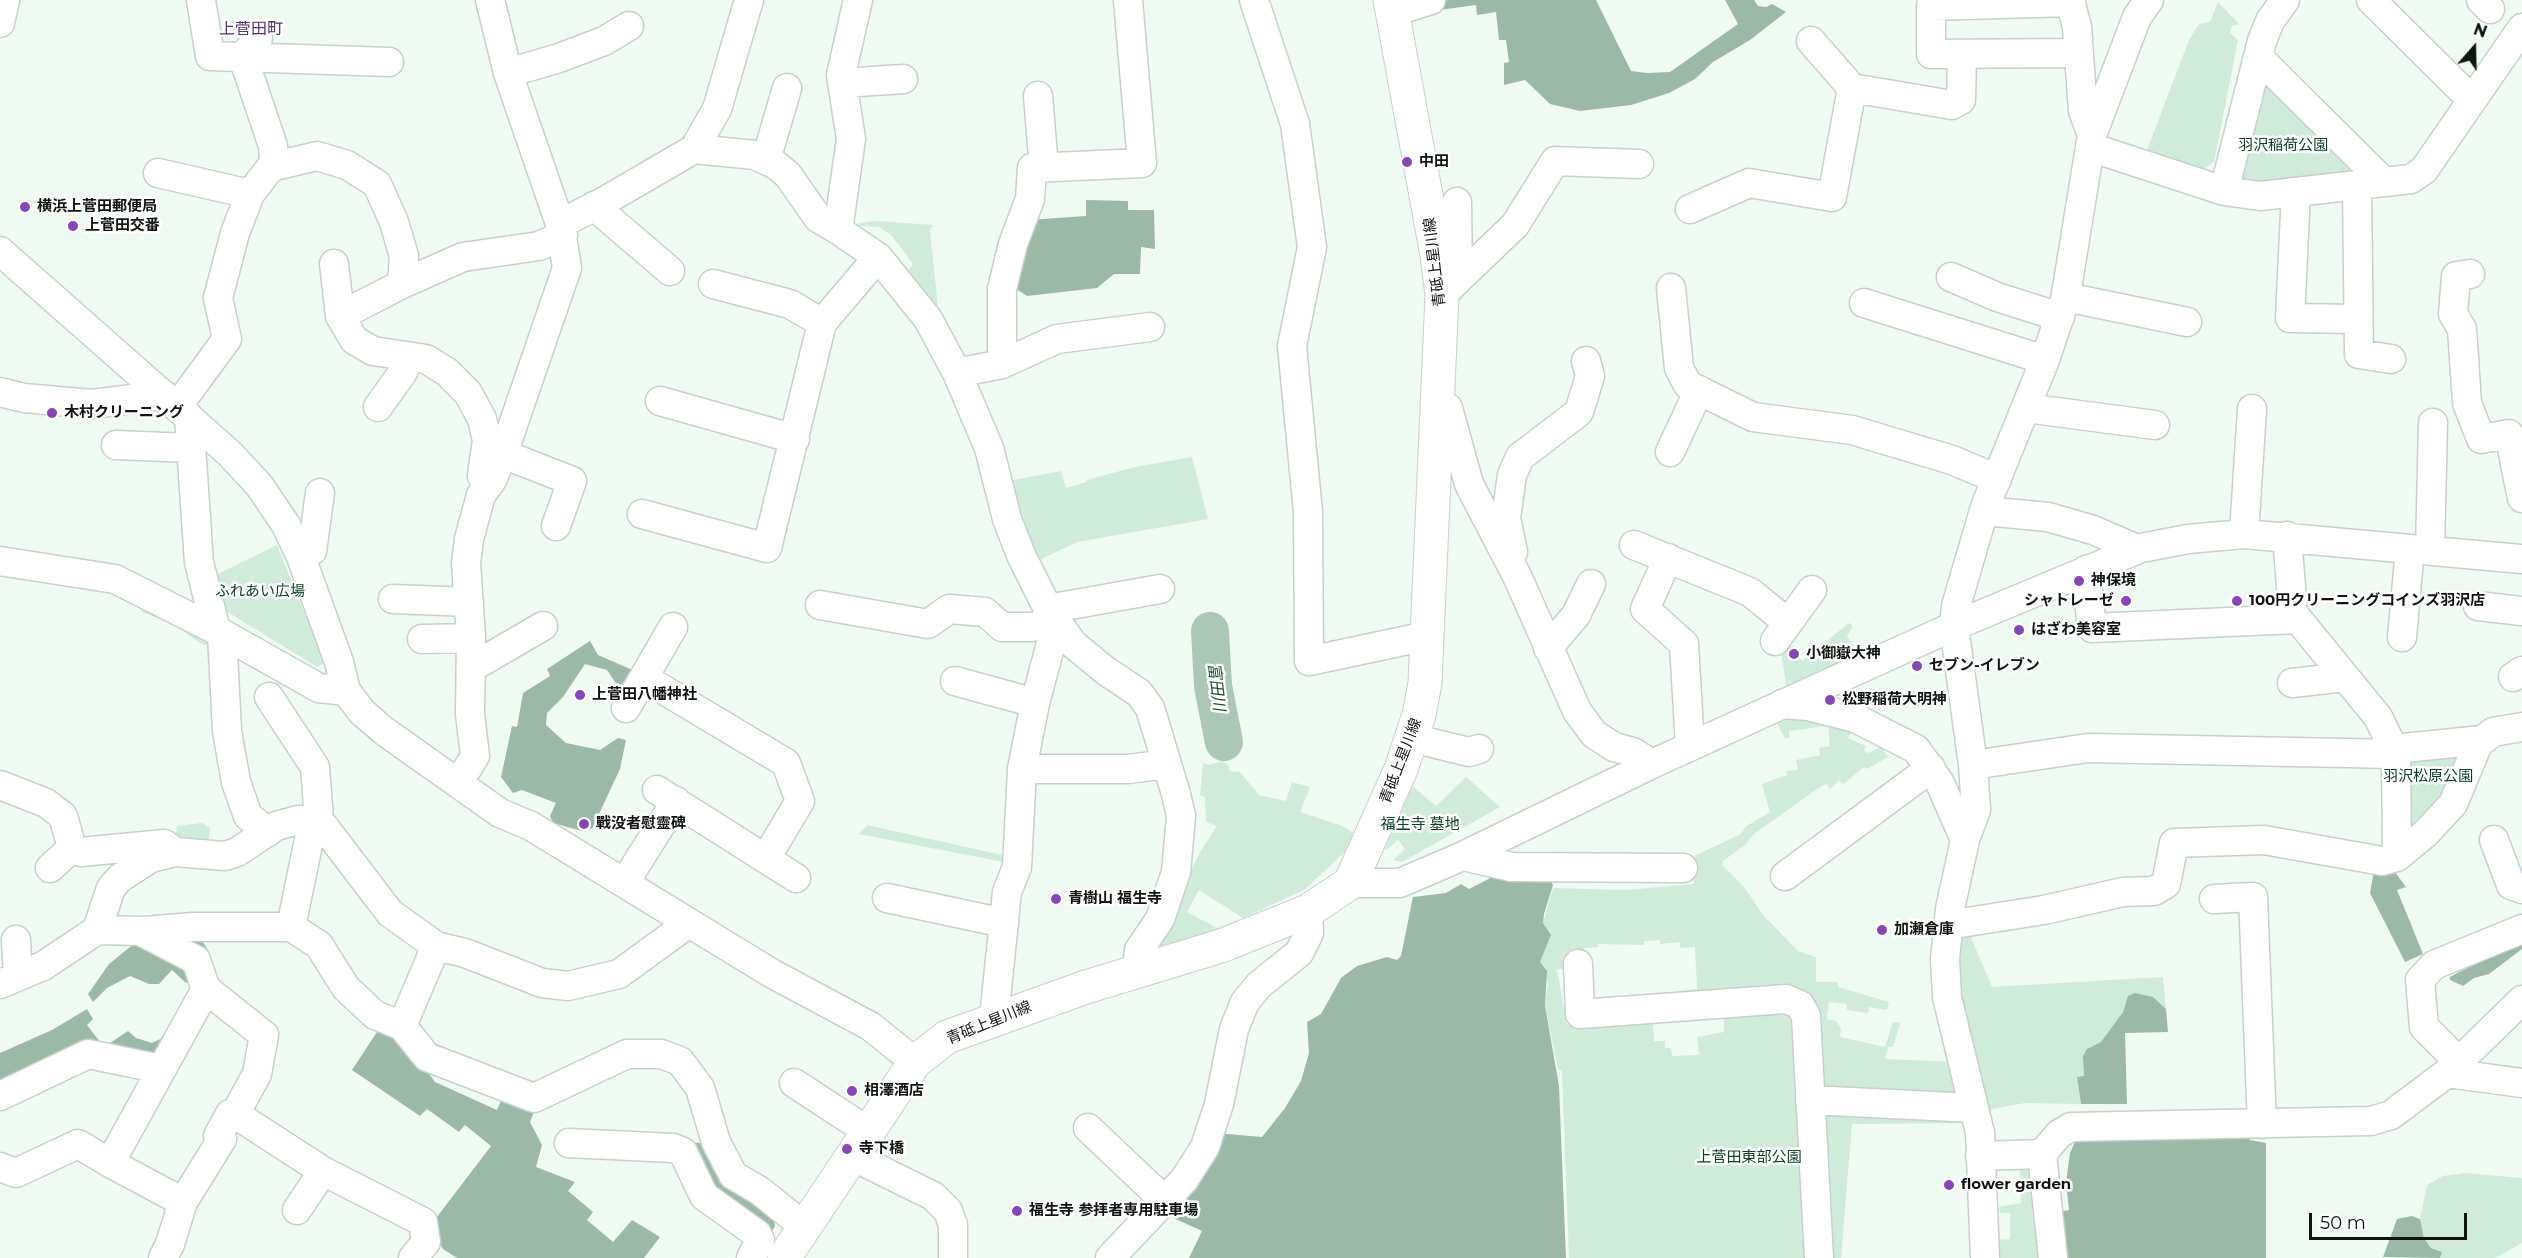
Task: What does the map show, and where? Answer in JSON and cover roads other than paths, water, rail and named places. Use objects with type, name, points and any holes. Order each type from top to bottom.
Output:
[{"type":"main road","name":"青砥上星川線","points":[[784,1258],[915,1062],[947,1037],[994,1018],[1221,946],[1308,911],[1350,884],[1412,738],[1425,683],[1436,403],[1450,287],[1437,255],[1391,6]]},
{"type":"street","points":[[0,22],[5,0]]},
{"type":"street","points":[[201,0],[210,56],[251,47],[389,62]]},
{"type":"street","points":[[481,495],[492,480],[503,454],[567,268],[561,230],[508,73],[490,0]]},
{"type":"street","points":[[340,316],[402,284],[463,258],[539,246],[594,206],[694,149],[717,109],[749,0]]},
{"type":"street","points":[[838,230],[851,139],[842,75],[858,0]]},
{"type":"street","points":[[1002,364],[1002,288],[1013,244],[1030,199],[1032,168],[1142,163],[1128,0]]},
{"type":"street","points":[[1254,0],[1295,124],[1312,247],[1292,346],[1308,512],[1309,661],[1427,636]]},
{"type":"street","points":[[1391,6],[1431,0]]},
{"type":"street","points":[[1985,1258],[1980,1133],[1947,997],[1945,959],[1948,925],[1965,840],[1976,810],[1973,765],[1954,626],[1964,574],[1984,511],[2045,360],[2063,307],[2091,141],[2137,17],[2149,0]]},
{"type":"street","points":[[2224,191],[2258,57],[2270,21],[2285,0]]},
{"type":"street","points":[[2371,0],[2472,100]]},
{"type":"street","points":[[2077,53],[1931,54],[1931,6],[2071,1],[2077,27],[2077,53],[2083,111],[2091,141]]},
{"type":"street","points":[[508,73],[586,48],[629,26]]},
{"type":"street","points":[[2091,141],[2224,191],[2260,196],[2412,179],[2424,170],[2522,28]]},
{"type":"street","points":[[1811,41],[1852,88],[1953,105],[1961,100],[1962,55]]},
{"type":"street","points":[[176,407],[227,339],[218,298],[235,232],[250,194],[271,167],[273,146],[251,47]]},
{"type":"street","points":[[2258,57],[2370,184],[2358,319],[2359,354],[2391,359]]},
{"type":"street","points":[[843,83],[903,79]]},
{"type":"street","points":[[766,160],[787,88]]},
{"type":"street","points":[[1690,209],[1749,183],[1832,197],[1852,88]]},
{"type":"street","points":[[1038,96],[1044,168]]},
{"type":"street","points":[[694,149],[755,155],[766,160],[788,175],[818,218],[878,257],[928,319],[957,373],[989,448],[1007,519],[1017,546],[1052,615],[1073,644],[1106,671],[1139,693],[1150,708],[1181,816],[1176,872],[1160,919],[1139,950],[1137,972]]},
{"type":"street","points":[[271,167],[317,156],[347,165],[377,184],[394,222],[404,255],[402,284]]},
{"type":"street","points":[[1450,287],[1515,225],[1555,161],[1639,164]]},
{"type":"street","points":[[158,173],[250,194]]},
{"type":"street","points":[[2296,192],[2290,318],[2358,319]]},
{"type":"street","points":[[1450,287],[1457,202]]},
{"type":"street","points":[[594,206],[670,271]]},
{"type":"street","points":[[0,251],[229,453],[259,485],[286,525],[301,557],[339,662],[346,691],[362,712],[384,731],[500,813],[531,826],[771,973],[870,1026],[915,1062]]},
{"type":"street","points":[[642,514],[767,548],[822,323],[878,257]]},
{"type":"street","points":[[334,264],[340,316],[354,340],[373,351],[426,359],[447,372],[468,393],[482,419],[488,440],[481,495],[466,562],[471,638],[470,714],[475,756],[467,769]]},
{"type":"street","points":[[2470,274],[2456,276],[2452,314],[2462,329],[2467,403],[2481,439],[2509,434],[2522,498]]},
{"type":"street","points":[[1951,277],[1997,297],[2178,326]]},
{"type":"street","points":[[712,287],[790,304],[822,323]]},
{"type":"street","points":[[1671,288],[1679,368],[1688,385],[1753,417],[1852,430],[1952,460],[1997,479]]},
{"type":"street","points":[[1864,303],[2045,360]]},
{"type":"street","points":[[957,373],[1002,364],[1057,339],[1150,327]]},
{"type":"street","points":[[378,407],[403,372],[409,358]]},
{"type":"street","points":[[1518,578],[1506,518],[1512,475],[1520,457],[1539,441],[1558,417],[1579,412],[1590,376],[1586,361]]},
{"type":"street","points":[[1670,452],[1699,390]]},
{"type":"street","points":[[0,392],[24,398],[92,404],[176,407]]},
{"type":"street","points":[[659,402],[795,438]]},
{"type":"street","points":[[1436,403],[1448,408],[1468,484],[1518,578],[1577,711],[1594,734],[1614,747],[1633,752],[1652,764]]},
{"type":"street","points":[[176,407],[191,448],[199,562],[225,636],[227,731],[236,782],[248,816],[268,832]]},
{"type":"street","points":[[2026,408],[2155,425]]},
{"type":"street","points":[[2244,534],[2252,409]]},
{"type":"street","points":[[2402,637],[2420,549],[2433,423]]},
{"type":"street","points":[[116,445],[191,448]]},
{"type":"street","points":[[503,454],[572,481],[556,526]]},
{"type":"street","points":[[301,557],[312,551],[320,493]]},
{"type":"street","points":[[1984,511],[2048,517],[2093,530],[2137,549]]},
{"type":"street","points":[[1350,884],[1400,883],[1463,856],[1690,746],[1954,626],[2137,549],[2188,539],[2244,534],[2287,536],[2522,559]]},
{"type":"street","points":[[2287,536],[2293,613],[2378,717],[2395,752],[2397,857]]},
{"type":"street","points":[[1634,545],[1750,592],[1782,632],[1812,590]]},
{"type":"street","points":[[1668,558],[1645,609],[1684,644],[1690,746]]},
{"type":"street","points":[[0,561],[115,579],[319,688],[346,691]]},
{"type":"street","points":[[2086,570],[2092,628],[2298,619]]},
{"type":"street","points":[[1548,648],[1576,615],[1591,584]]},
{"type":"street","points":[[820,605],[928,624],[949,609],[985,612],[1002,627],[1032,627],[1052,615],[1160,590]]},
{"type":"street","points":[[393,599],[469,602]]},
{"type":"street","points":[[2478,606],[2522,611]]},
{"type":"street","points":[[994,1018],[1007,892],[1017,867],[1022,769],[1052,615]]},
{"type":"street","points":[[471,668],[543,626]]},
{"type":"street","points":[[626,708],[673,627]]},
{"type":"street","points":[[225,636],[241,656],[315,767],[316,820],[291,927]]},
{"type":"street","points":[[422,639],[471,638]]},
{"type":"street","points":[[339,662],[382,708],[510,802],[531,826]]},
{"type":"street","points":[[2292,683],[2345,677]]},
{"type":"street","points":[[644,678],[786,763],[800,801],[766,858]]},
{"type":"street","points":[[955,681],[1035,703]]},
{"type":"street","points":[[1782,704],[1835,711],[1880,729],[1916,749],[1931,768],[1965,840]]},
{"type":"street","points":[[1948,925],[2044,910],[2123,892],[2154,891],[2166,884],[2174,843],[2264,840],[2382,861],[2397,857],[2426,833],[2453,804],[2478,744],[2493,732],[2522,727]]},
{"type":"street","points":[[1412,738],[1469,752],[1479,749]]},
{"type":"street","points":[[1973,765],[2088,748],[2395,752],[2482,740]]},
{"type":"street","points":[[1022,769],[1128,769],[1167,764]]},
{"type":"street","points":[[1785,876],[1931,768]]},
{"type":"street","points":[[0,785],[46,803],[63,816],[72,848]]},
{"type":"street","points":[[625,882],[666,796],[795,878]]},
{"type":"street","points":[[97,930],[111,888],[120,878],[152,858],[175,852],[225,856],[237,852],[276,826],[298,820],[316,820]]},
{"type":"street","points":[[316,820],[390,913],[436,946],[465,953],[542,983],[568,986],[619,974],[688,923]]},
{"type":"street","points":[[2494,840],[2511,885],[2522,889]]},
{"type":"street","points":[[72,848],[93,853],[128,846],[164,844],[175,852]]},
{"type":"street","points":[[50,868],[72,848]]},
{"type":"street","points":[[1463,856],[1511,867],[1683,868]]},
{"type":"street","points":[[2214,899],[2253,897],[2262,1124]]},
{"type":"street","points":[[888,898],[1004,923]]},
{"type":"street","points":[[1110,1258],[1184,1180],[1205,1147],[1219,1104],[1234,1029],[1245,1002],[1259,985],[1299,953],[1309,933],[1308,911]]},
{"type":"street","points":[[9,980],[43,966],[97,930],[291,927],[320,945],[346,988],[375,1015],[402,1026],[427,1057],[534,1098],[627,1054],[661,1054],[680,1061],[699,1088],[716,1142],[733,1175],[760,1191],[806,1228]]},
{"type":"street","points":[[2522,929],[2434,965],[2420,980],[2424,1027],[2453,1067],[2522,1083]]},
{"type":"street","points":[[143,931],[153,939],[178,949],[196,960],[206,989],[264,1035],[257,1074],[235,1114]]},
{"type":"street","points":[[9,980],[16,940]]},
{"type":"street","points":[[402,1026],[436,946]]},
{"type":"street","points":[[1578,964],[1580,1014],[1786,999],[1800,1005],[1806,1016],[1819,1258]]},
{"type":"street","points":[[110,1163],[206,989]]},
{"type":"street","points":[[2053,1258],[2042,1154],[2059,1134],[2071,1127],[2371,1121],[2391,1115],[2453,1067],[2522,1000]]},
{"type":"street","points":[[0,1096],[88,1054],[161,1069]]},
{"type":"street","points":[[794,1083],[861,1144],[933,1196],[948,1211],[953,1234],[953,1258]]},
{"type":"street","points":[[1810,1100],[1974,1108]]},
{"type":"street","points":[[163,1258],[170,1244],[183,1202],[222,1139],[218,1136],[230,1114],[235,1114],[323,1171],[423,1222],[426,1242],[413,1258]]},
{"type":"street","points":[[1088,1128],[1164,1200]]},
{"type":"street","points":[[569,1143],[673,1148],[683,1152],[704,1196],[757,1234],[760,1240],[751,1258]]},
{"type":"street","points":[[0,1167],[16,1173],[78,1144],[183,1202]]},
{"type":"street","points":[[1980,1156],[2042,1154]]},
{"type":"street","points":[[297,1210],[323,1171]]},
{"type":"waterway","name":"富田川","points":[[1210,631],[1213,686],[1224,742]]},
{"type":"place","name":"中田","points":[[1407,162]]},
{"type":"place","name":"横浜上菅田郵便局","points":[[25,207]]},
{"type":"place","name":"上菅田交番","points":[[73,226]]},
{"type":"place","name":"木村クリーニング","points":[[52,413]]},
{"type":"place","name":"神保境","points":[[2079,581]]},
{"type":"place","name":"シャトレーゼ","points":[[2126,601]]},
{"type":"place","name":"100円クリーニングコインズ羽沢店","points":[[2237,601]]},
{"type":"place","name":"はざわ美容室","points":[[2019,630]]},
{"type":"place","name":"小御嶽大神","points":[[1794,654]]},
{"type":"place","name":"セブン-イレブン","points":[[1917,666]]},
{"type":"place","name":"上菅田八幡神社","points":[[580,695]]},
{"type":"place","name":"松野稲荷大明神","points":[[1830,700]]},
{"type":"place","name":"戰没者慰靈碑","points":[[584,824]]},
{"type":"place","name":"青樹山 福生寺","points":[[1056,899]]},
{"type":"place","name":"加瀬倉庫","points":[[1882,930]]},
{"type":"place","name":"相澤酒店","points":[[852,1091]]},
{"type":"place","name":"寺下橋","points":[[847,1149]]},
{"type":"place","name":"flower garden","points":[[1949,1185]]},
{"type":"place","name":"福生寺 参拝者専用駐車場","points":[[1017,1211]]},
{"type":"district","name":"上菅田町","points":[[251,29]]},
{"type":"park label","name":"羽沢稲荷公園","points":[[2283,146]]},
{"type":"park label","name":"ふれあい広場","points":[[260,592]]},
{"type":"park label","name":"羽沢松原公園","points":[[2428,777]]},
{"type":"park label","name":"福生寺 墓地","points":[[1420,825]]},
{"type":"park label","name":"上菅田東部公園","points":[[1749,1158]]}]
